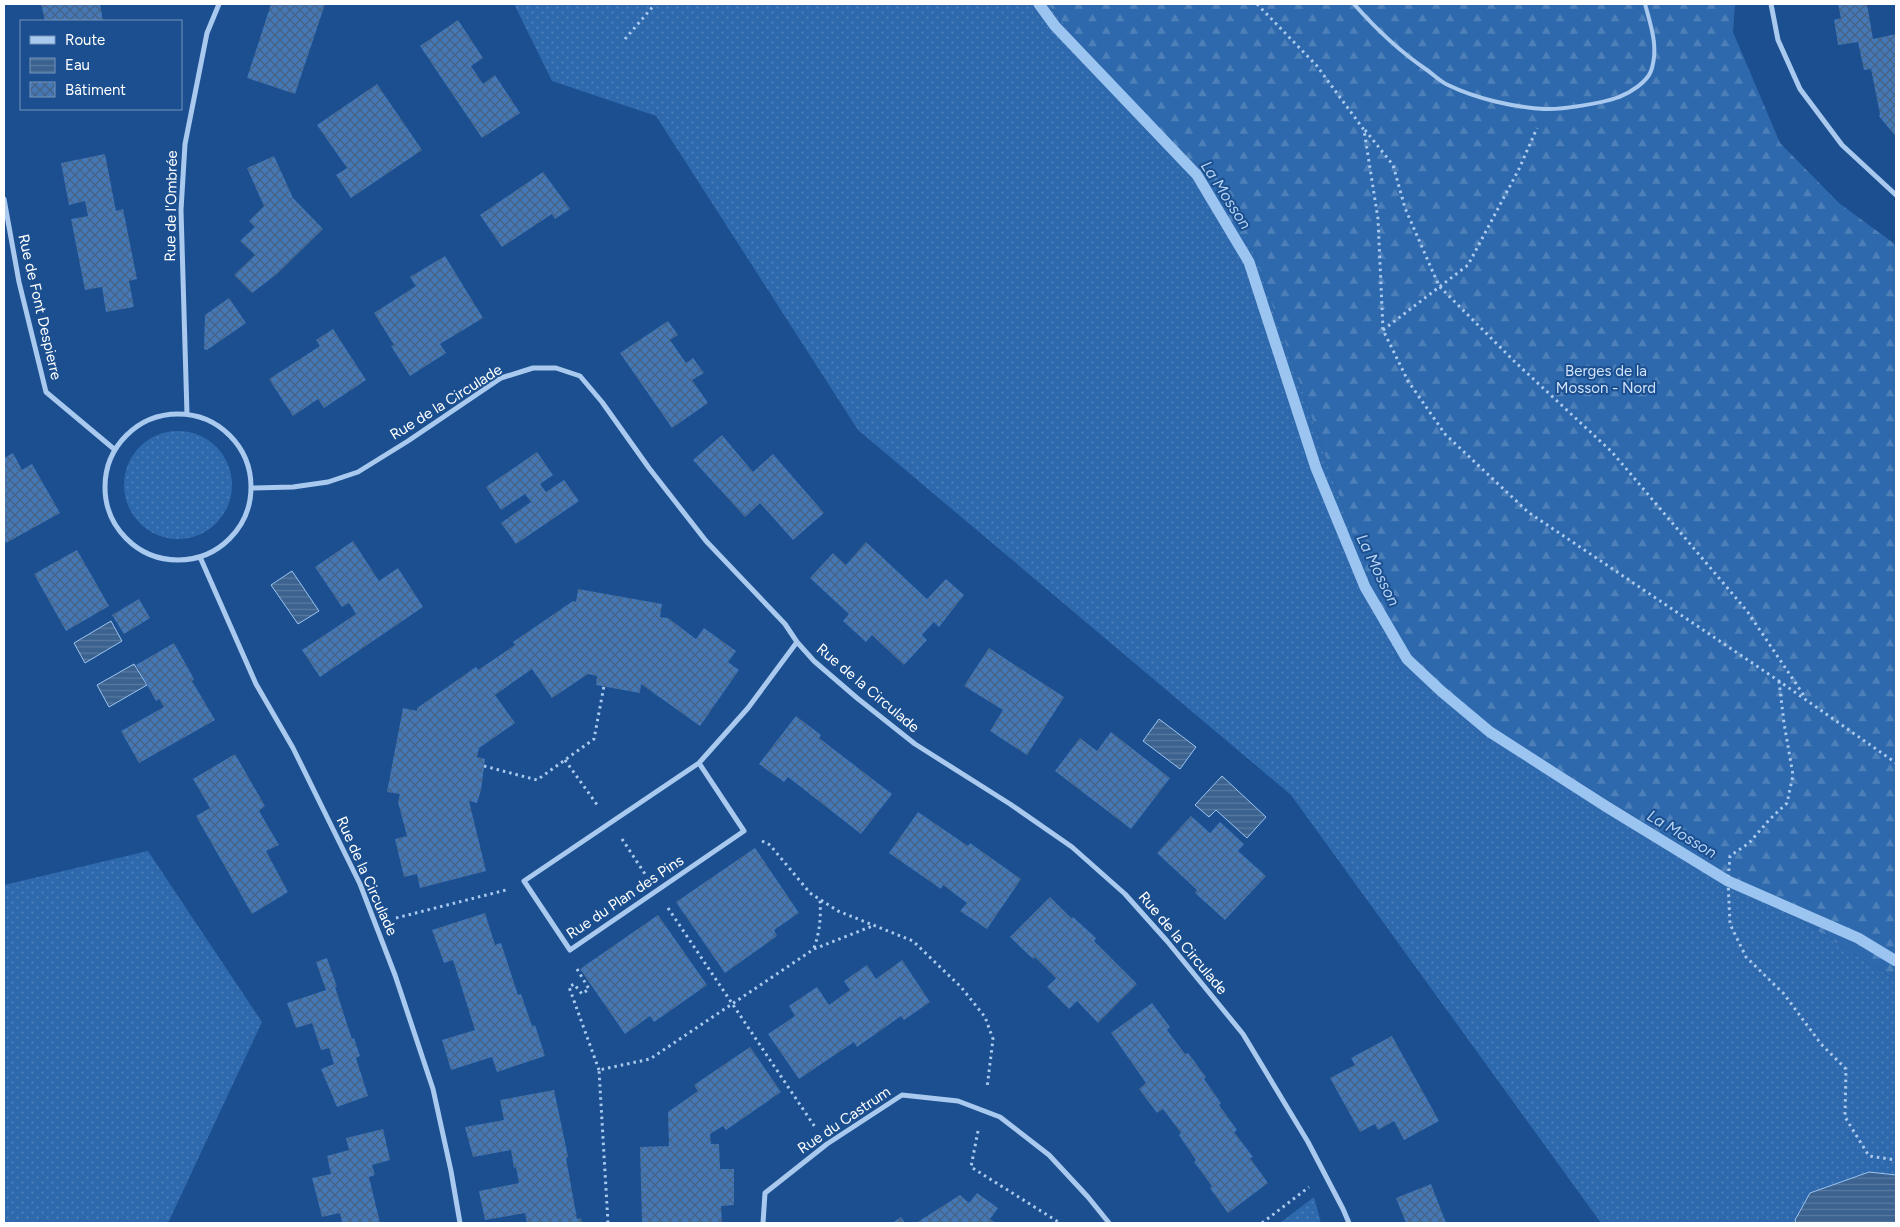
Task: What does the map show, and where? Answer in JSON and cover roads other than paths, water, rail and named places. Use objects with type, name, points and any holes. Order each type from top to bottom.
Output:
[{"type":"street","name":"Rue de l'Ombrée","points":[[187,414],[181,210],[185,144],[207,33],[218,4]]},
{"type":"street","points":[[1771,4],[1778,40],[1800,89],[1842,145],[1896,195]]},
{"type":"street","name":"Rue de Font Despierre","points":[[4,199],[20,282],[46,392],[114,449]]},
{"type":"street","name":"Rue de la Circulade","points":[[251,488],[293,487],[328,482],[358,472],[408,441],[501,378],[533,368],[556,368],[580,376],[602,402],[649,468],[706,541],[785,624],[797,642],[814,661],[915,744],[1010,804],[1072,848],[1125,894],[1167,941],[1243,1034],[1308,1142],[1349,1223]]},
{"type":"street","points":[[166,414],[187,414],[208,420],[226,431],[240,447],[248,467],[251,488],[248,510],[237,531],[220,547],[200,557],[175,560],[150,555],[129,542],[113,522],[105,498],[106,473],[114,449],[128,432],[145,421],[166,414]]},
{"type":"street","name":"Rue de la Circulade","points":[[200,557],[256,684],[293,748],[360,884],[396,975],[433,1089],[460,1223]]},
{"type":"street","points":[[699,763],[748,708],[797,642]]},
{"type":"street","name":"Rue du Plan des Pins","points":[[699,763],[744,831],[570,950],[524,880],[699,763]]},
{"type":"street","name":"Rue du Castrum","points":[[763,1223],[766,1192],[827,1144],[902,1095],[958,1101],[1000,1117],[1049,1155],[1109,1223]]},
{"type":"lane","points":[[1354,4],[1376,29],[1411,59],[1447,85],[1494,101],[1545,109],[1593,103],[1620,97],[1636,88],[1650,73],[1654,56],[1653,34],[1645,4]]},
{"type":"water","points":[[292,571],[319,611],[298,624],[271,585]]},
{"type":"water","points":[[111,621],[122,641],[85,663],[74,643]]},
{"type":"water","points":[[134,664],[147,685],[109,707],[97,685]]},
{"type":"water","points":[[1159,719],[1196,747],[1180,769],[1143,741]]},
{"type":"water","points":[[1222,776],[1266,817],[1247,838],[1216,810],[1209,817],[1195,805]]},
{"type":"water","points":[[1869,1172],[1896,1175],[1896,1223],[1796,1223],[1795,1220],[1810,1193]]},
{"type":"waterway","name":"La Mosson","points":[[1039,4],[1055,26],[1197,175],[1249,262],[1316,468],[1365,587],[1407,659],[1441,691],[1490,732],[1607,807],[1728,881],[1858,938],[1896,961]]},
{"type":"park label","name":"Berges de la Mosson - Nord","points":[[1606,380]]}]
